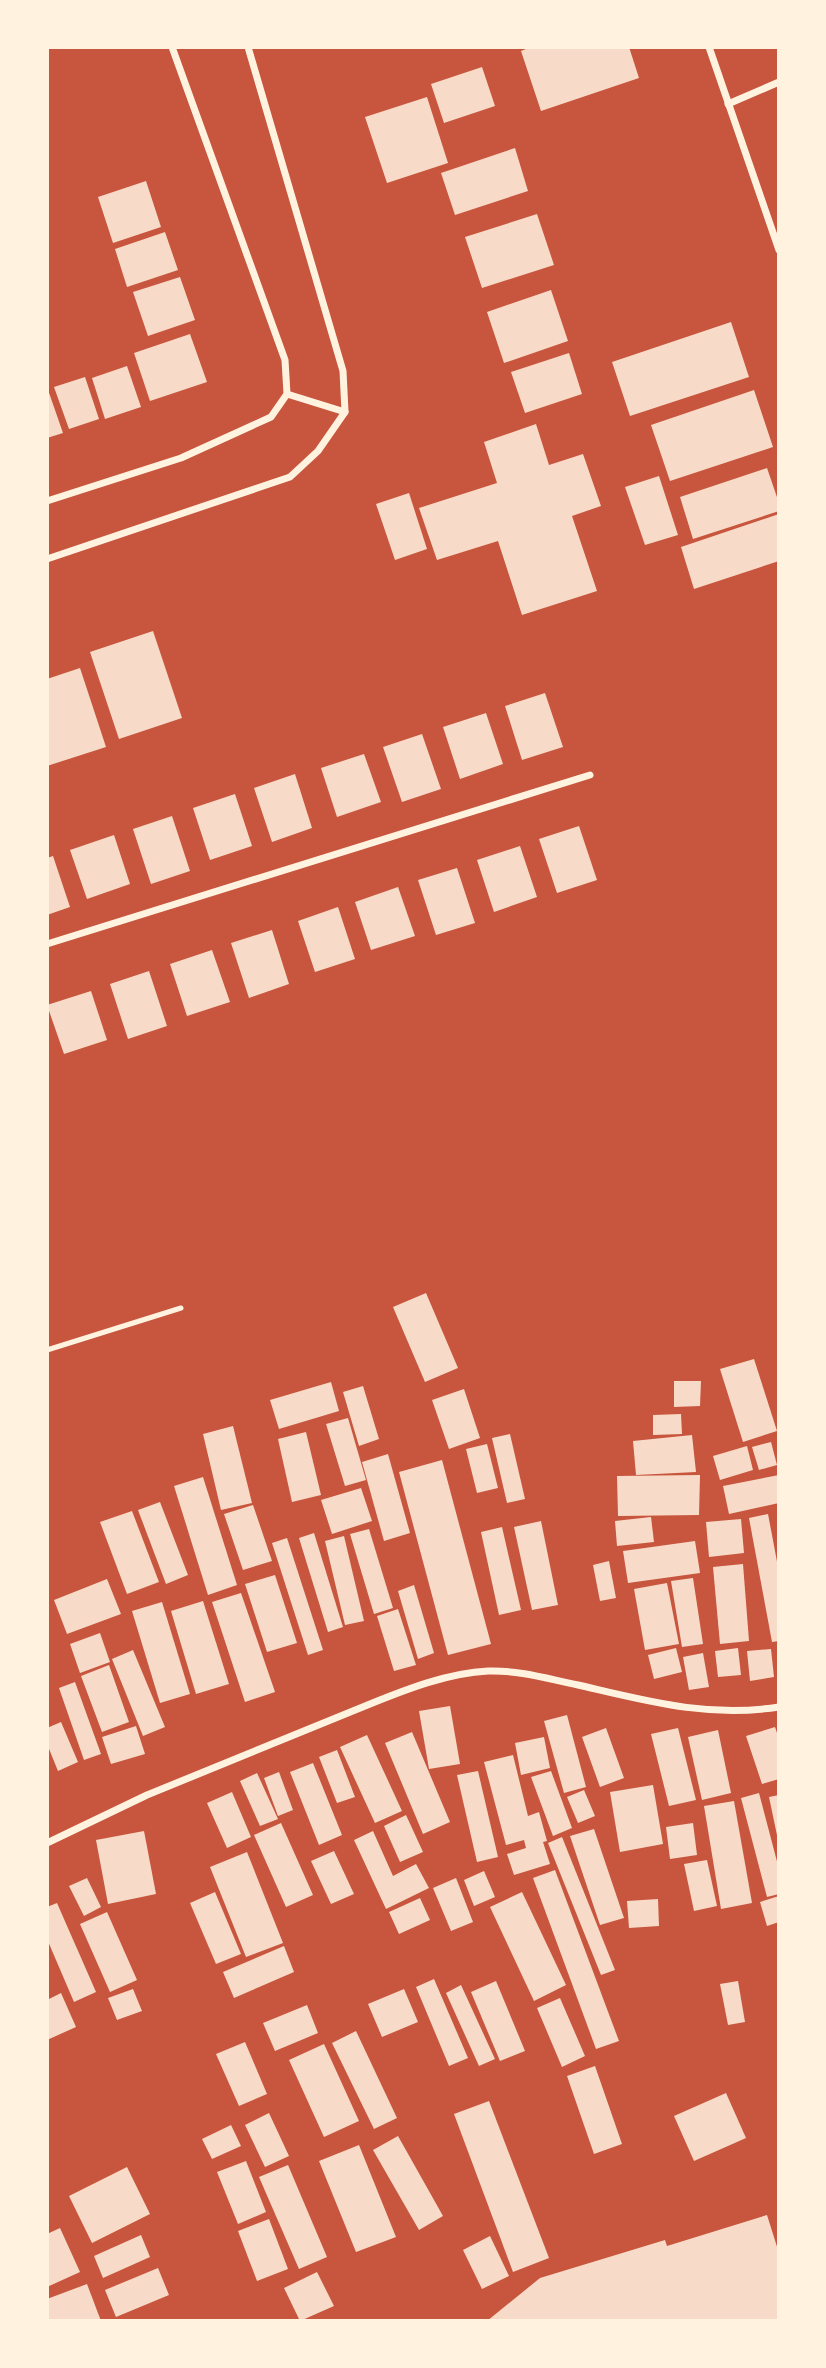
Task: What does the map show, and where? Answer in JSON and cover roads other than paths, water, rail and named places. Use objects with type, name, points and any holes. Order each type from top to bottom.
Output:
[{"type":"street","points":[[47,501],[181,458],[271,417],[287,394],[285,360],[172,47]]},
{"type":"street","points":[[47,559],[290,477],[318,451],[345,412],[343,371],[248,47]]},
{"type":"street","points":[[709,47],[779,250]]},
{"type":"street","points":[[728,104],[779,82]]},
{"type":"street","points":[[287,394],[345,412]]},
{"type":"street","points":[[47,944],[590,775]]},
{"type":"street","points":[[47,1843],[147,1796],[406,1689],[464,1674],[488,1671],[521,1673],[699,1711],[778,1709]]},
{"type":"lane","points":[[47,1350],[181,1308]]}]
